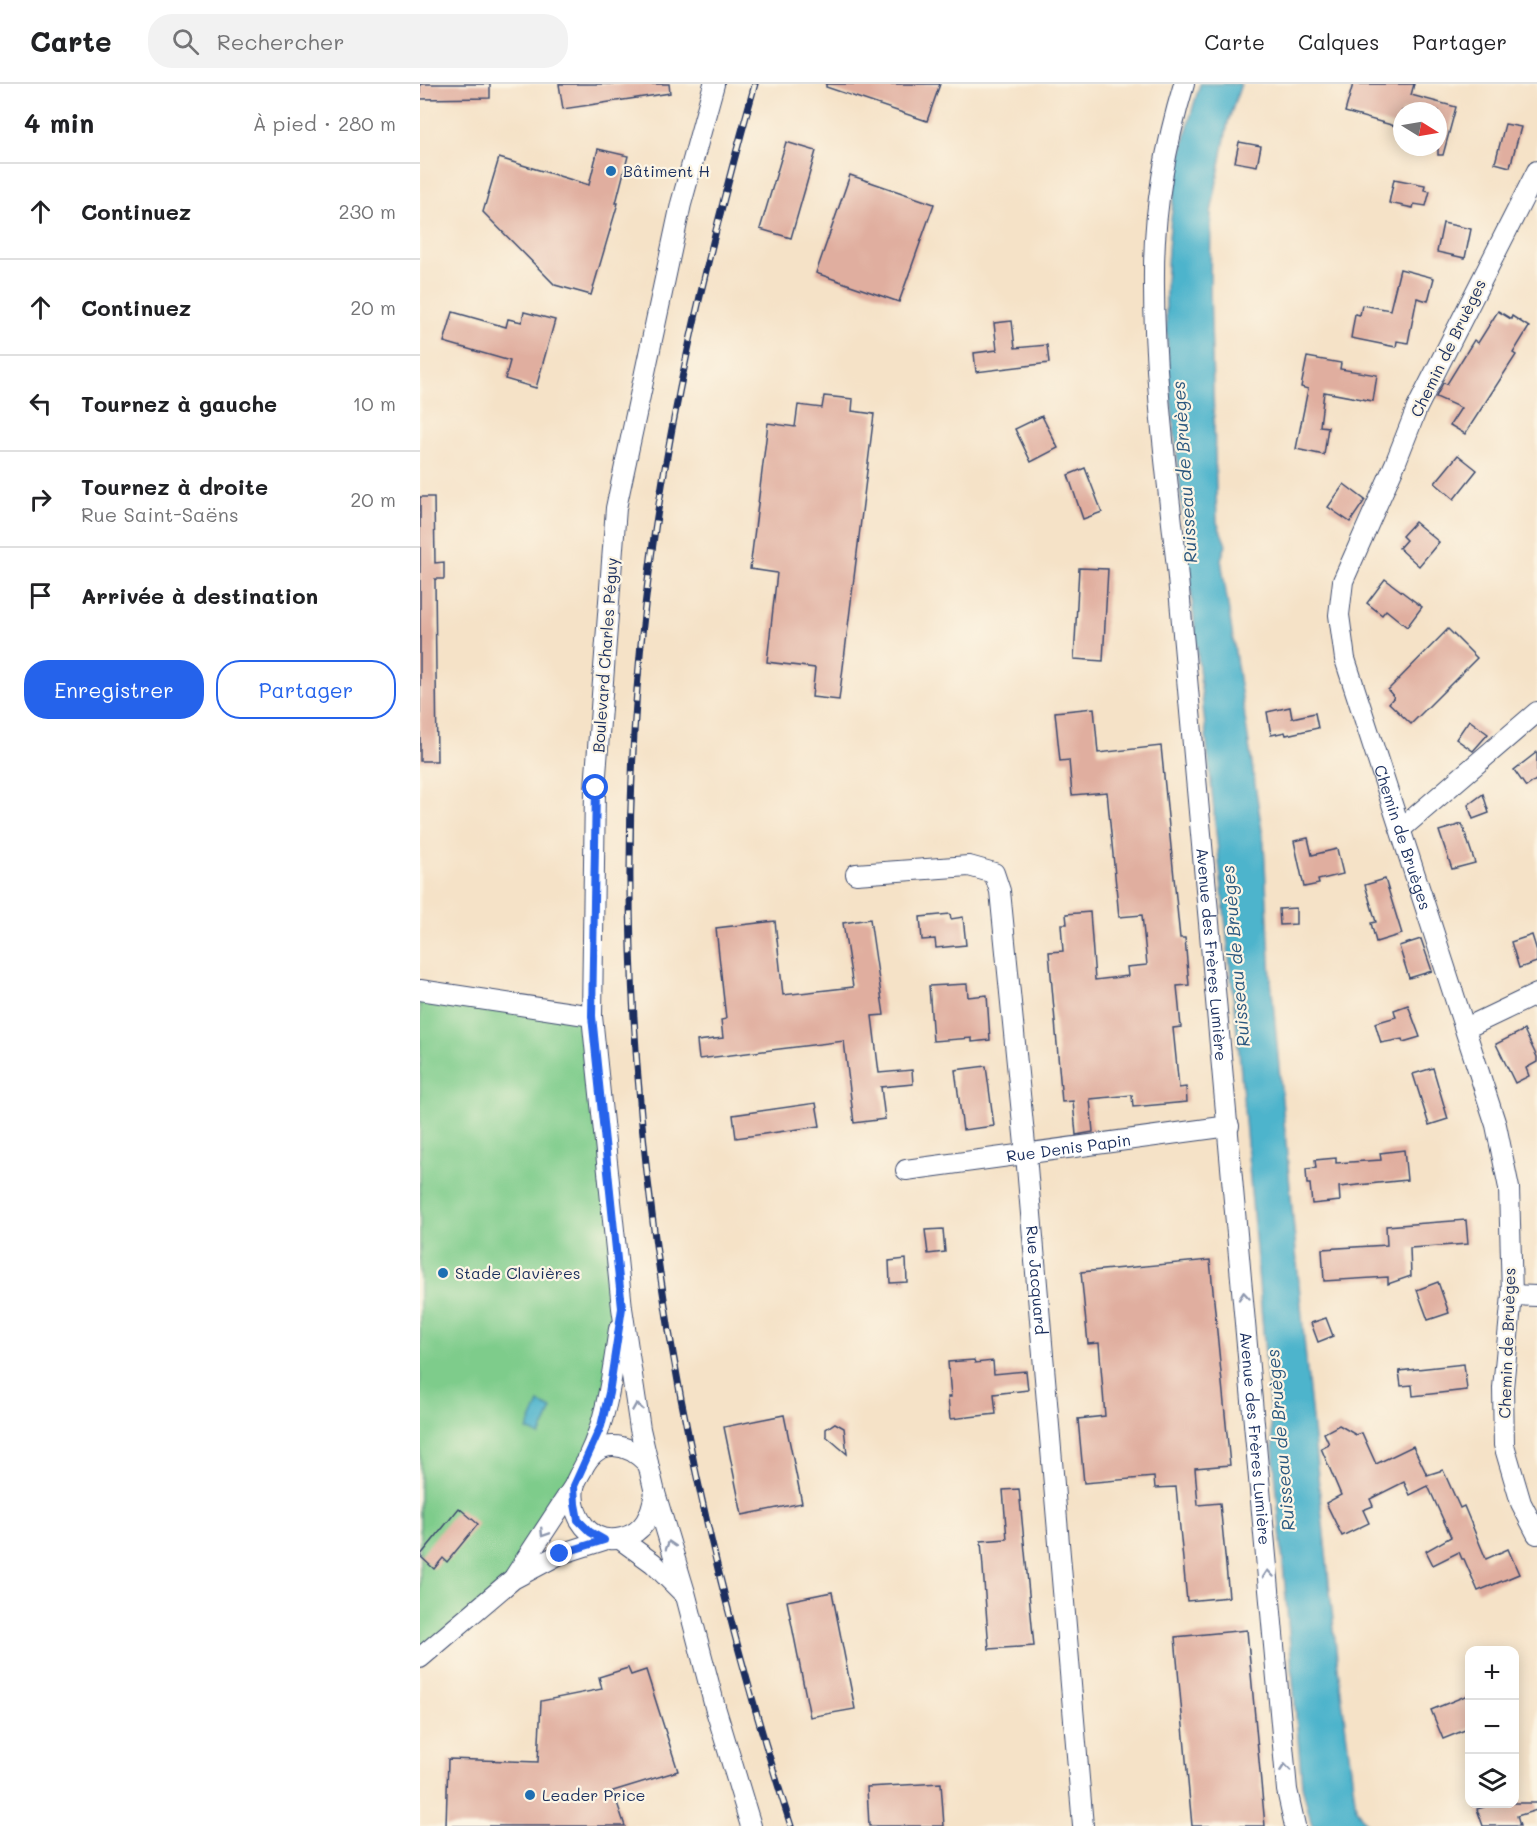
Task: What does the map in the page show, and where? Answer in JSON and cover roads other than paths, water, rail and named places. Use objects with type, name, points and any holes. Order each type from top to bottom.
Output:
[{"type":"street","name":"Boulevard Charles Péguy","points":[[648,1464],[640,1429],[622,1308],[592,1016],[596,788],[616,508],[681,204],[714,84]]},
{"type":"street","name":"Avenue des Frères Lumière","points":[[1184,84],[1173,121],[1161,186],[1154,261],[1159,405],[1177,567],[1287,1790],[1295,1826]]},
{"type":"street","name":"Chemin de Bruèges","points":[[1537,171],[1416,408],[1395,464],[1344,581],[1339,615],[1345,658],[1402,828],[1496,1125],[1509,1188],[1512,1295],[1503,1388],[1504,1445],[1521,1503],[1537,1534]]},
{"type":"street","points":[[1402,828],[1537,712]]},
{"type":"street","name":"Rue Jacquard","points":[[856,874],[969,866],[994,873],[1000,891],[1026,1155],[1083,1826]]},
{"type":"street","points":[[420,990],[592,1016]]},
{"type":"street","points":[[1466,1028],[1537,994]]},
{"type":"street","name":"Rue Denis Papin","points":[[906,1170],[1228,1126]]},
{"type":"street","points":[[1512,1295],[1537,1296]]},
{"type":"street","name":"Boulevard Charles Péguy","points":[[585,1464],[598,1437],[609,1393],[622,1308]]},
{"type":"street","points":[[513,1579],[574,1486],[585,1464],[596,1452],[605,1446],[625,1447],[638,1454],[648,1464],[715,1707],[751,1826]]},
{"type":"street","points":[[574,1486],[578,1520],[590,1532],[612,1539],[653,1563],[686,1596]]},
{"type":"street","points":[[420,1658],[513,1579],[560,1554],[633,1534],[644,1527],[651,1512],[655,1493]]},
{"type":"water","name":"Ruisseau de Bruèges","points":[[1200,84],[1241,84],[1228,122],[1211,213],[1210,290],[1217,522],[1226,545],[1221,559],[1264,844],[1271,980],[1307,1371],[1338,1668],[1356,1808],[1368,1826],[1312,1826],[1302,1785],[1240,1062],[1169,379],[1166,299],[1169,235],[1186,133]]},
{"type":"water","points":[[539,1403],[552,1409],[540,1436],[527,1430]]},
{"type":"railway","points":[[755,84],[704,278],[676,408],[654,540],[645,606],[633,760],[630,914],[637,1069],[653,1224],[677,1377],[708,1529],[747,1679],[791,1826]]},
{"type":"place","name":"Bâtiment H","points":[[611,171]]},
{"type":"place","name":"Stade Clavières","points":[[443,1273]]},
{"type":"place","name":"Leader Price","points":[[530,1795]]}]
